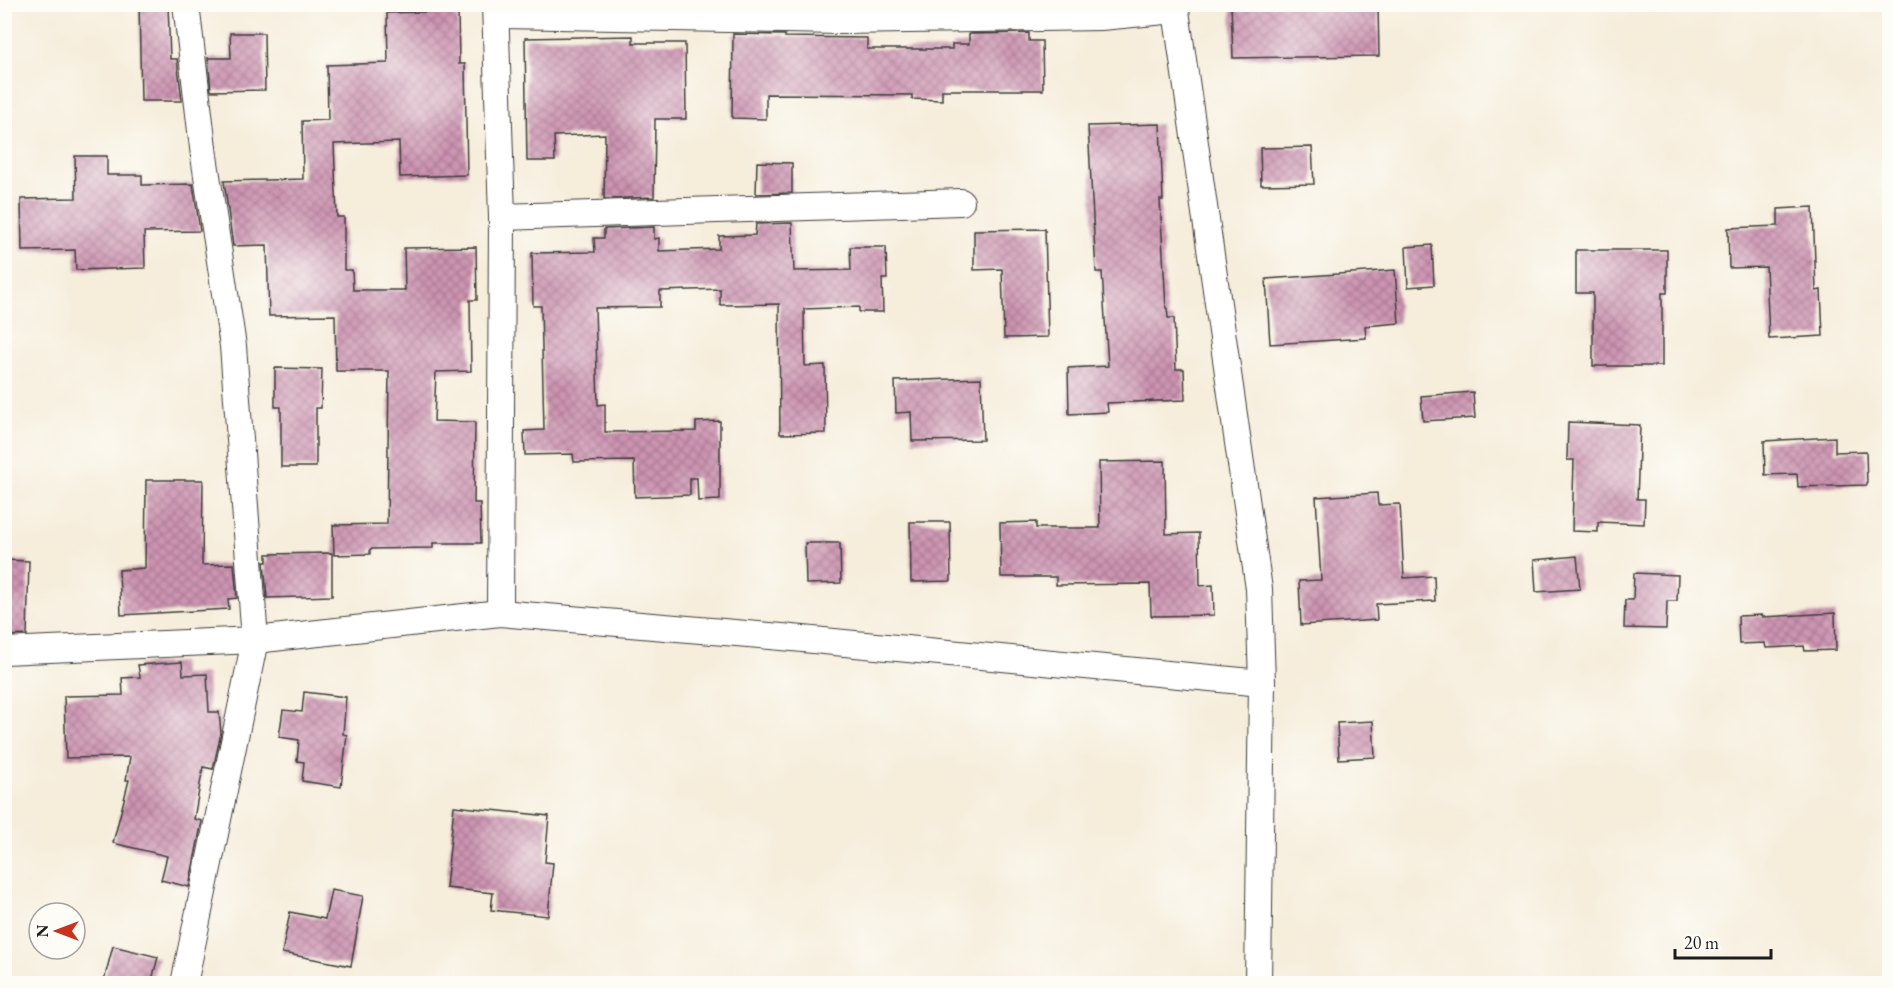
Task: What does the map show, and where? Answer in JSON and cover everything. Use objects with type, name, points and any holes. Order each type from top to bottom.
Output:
[{"type":"street","points":[[184,984],[255,640],[233,346],[204,156],[186,4]]},
{"type":"street","points":[[500,613],[502,217],[496,10],[853,21],[1101,17],[1175,8],[1259,589],[1262,683],[1258,984]]},
{"type":"street","points":[[502,217],[961,202]]},
{"type":"street","points":[[4,651],[255,640],[500,613],[805,639],[1262,683]]},
{"type":"building","points":[[139,4],[168,4],[170,59],[177,59],[182,101],[141,101]]},
{"type":"building","points":[[1231,4],[1378,4],[1379,56],[1233,58]]},
{"type":"building","points":[[458,11],[459,64],[465,64],[467,175],[400,177],[399,142],[334,144],[337,217],[344,217],[344,270],[352,270],[353,290],[405,290],[404,248],[476,247],[477,300],[470,300],[471,371],[436,372],[434,421],[475,422],[474,503],[480,503],[481,543],[433,543],[433,548],[370,549],[370,554],[334,555],[333,525],[387,524],[389,371],[336,371],[335,315],[269,316],[267,245],[233,246],[224,181],[303,179],[302,121],[328,120],[327,65],[388,63],[387,13]]},
{"type":"building","points":[[230,33],[264,33],[265,90],[211,91],[208,58],[231,58]]},
{"type":"building","points":[[1029,33],[1029,41],[1042,41],[1043,90],[942,90],[942,100],[912,99],[912,95],[766,94],[766,119],[732,118],[733,34],[867,38],[867,49],[952,49],[952,44],[969,44],[969,34]]},
{"type":"building","points":[[633,36],[633,43],[685,43],[686,119],[655,119],[654,197],[604,199],[605,134],[554,136],[555,161],[527,161],[525,38]]},
{"type":"building","points":[[1160,124],[1163,200],[1160,200],[1166,308],[1168,318],[1174,318],[1176,369],[1184,369],[1185,400],[1107,403],[1108,412],[1069,414],[1068,368],[1108,366],[1102,272],[1096,272],[1088,126]]},
{"type":"building","points":[[1312,147],[1314,184],[1261,185],[1260,148]]},
{"type":"building","points":[[75,156],[107,156],[107,175],[142,175],[142,185],[193,184],[200,231],[144,232],[145,268],[76,270],[75,250],[22,251],[21,199],[76,198]]},
{"type":"building","points":[[757,162],[792,163],[792,193],[756,194]]},
{"type":"building","points":[[1813,207],[1816,291],[1821,290],[1823,336],[1769,339],[1766,267],[1729,268],[1728,228],[1778,226],[1778,209]]},
{"type":"building","points":[[792,223],[794,271],[851,270],[850,247],[886,247],[887,279],[882,279],[883,312],[859,312],[859,307],[804,309],[805,366],[825,365],[826,433],[780,434],[779,304],[720,305],[720,289],[660,291],[660,307],[595,308],[598,405],[605,404],[605,432],[696,431],[696,422],[720,421],[720,500],[698,501],[697,478],[690,478],[690,495],[635,497],[634,461],[574,462],[573,454],[525,455],[524,431],[544,430],[541,306],[533,306],[532,253],[595,252],[594,238],[604,238],[604,229],[654,227],[654,239],[659,238],[659,251],[719,249],[719,236],[755,235],[756,224]]},
{"type":"building","points":[[1045,229],[1048,337],[1004,338],[1002,269],[974,270],[974,230]]},
{"type":"building","points":[[1432,245],[1434,285],[1408,287],[1406,247]]},
{"type":"building","points":[[1576,250],[1667,250],[1667,293],[1662,293],[1662,366],[1593,366],[1593,293],[1576,293]]},
{"type":"building","points":[[1395,270],[1399,323],[1365,326],[1366,338],[1270,344],[1266,279]]},
{"type":"building","points":[[275,368],[322,369],[321,408],[316,408],[316,467],[281,467],[281,407],[275,407]]},
{"type":"building","points":[[981,378],[983,440],[912,441],[911,412],[896,413],[895,381]]},
{"type":"building","points":[[1473,392],[1475,418],[1423,421],[1421,396]]},
{"type":"building","points":[[1568,422],[1640,425],[1637,499],[1645,499],[1644,524],[1598,522],[1598,532],[1572,531],[1574,460],[1567,460]]},
{"type":"building","points":[[1835,437],[1835,452],[1866,451],[1867,485],[1798,487],[1797,474],[1765,475],[1764,441]]},
{"type":"building","points":[[1165,461],[1166,534],[1199,533],[1200,586],[1213,585],[1214,615],[1151,616],[1150,584],[1056,585],[1056,577],[1001,577],[1000,523],[1036,522],[1036,528],[1100,528],[1099,462]]},
{"type":"building","points":[[146,480],[203,480],[202,565],[234,564],[237,598],[228,599],[229,609],[121,615],[119,570],[145,568]]},
{"type":"building","points":[[1377,493],[1378,505],[1400,504],[1404,578],[1434,576],[1435,601],[1376,604],[1377,620],[1301,625],[1299,581],[1321,580],[1316,497]]},
{"type":"building","points":[[910,522],[950,522],[951,581],[911,582]]},
{"type":"building","points":[[805,543],[840,543],[841,583],[806,584]]},
{"type":"building","points":[[332,553],[332,596],[267,598],[264,562],[267,562],[267,554]]},
{"type":"building","points":[[1577,556],[1580,589],[1536,592],[1534,560]]},
{"type":"building","points":[[4,560],[29,561],[27,635],[4,636]]},
{"type":"building","points":[[1634,573],[1678,575],[1677,601],[1667,601],[1666,629],[1624,628],[1625,600],[1633,600]]},
{"type":"building","points":[[1835,613],[1836,650],[1805,651],[1804,646],[1766,648],[1765,643],[1739,644],[1738,616]]},
{"type":"building","points":[[182,662],[183,675],[207,674],[209,712],[219,712],[221,733],[213,769],[203,767],[194,819],[202,821],[189,887],[161,880],[167,856],[113,843],[129,780],[126,780],[130,757],[66,758],[64,696],[123,695],[122,678],[140,677],[138,665]]},
{"type":"building","points":[[304,692],[346,697],[343,734],[347,735],[341,787],[302,781],[304,762],[297,761],[299,740],[279,737],[283,710],[302,712]]},
{"type":"building","points":[[1373,721],[1375,757],[1339,759],[1337,723]]},
{"type":"building","points":[[454,806],[549,816],[545,862],[553,863],[548,916],[491,910],[493,893],[446,888]]},
{"type":"building","points":[[331,890],[363,896],[351,966],[282,953],[290,912],[325,919]]},
{"type":"building","points":[[113,946],[158,957],[151,984],[103,984]]}]
